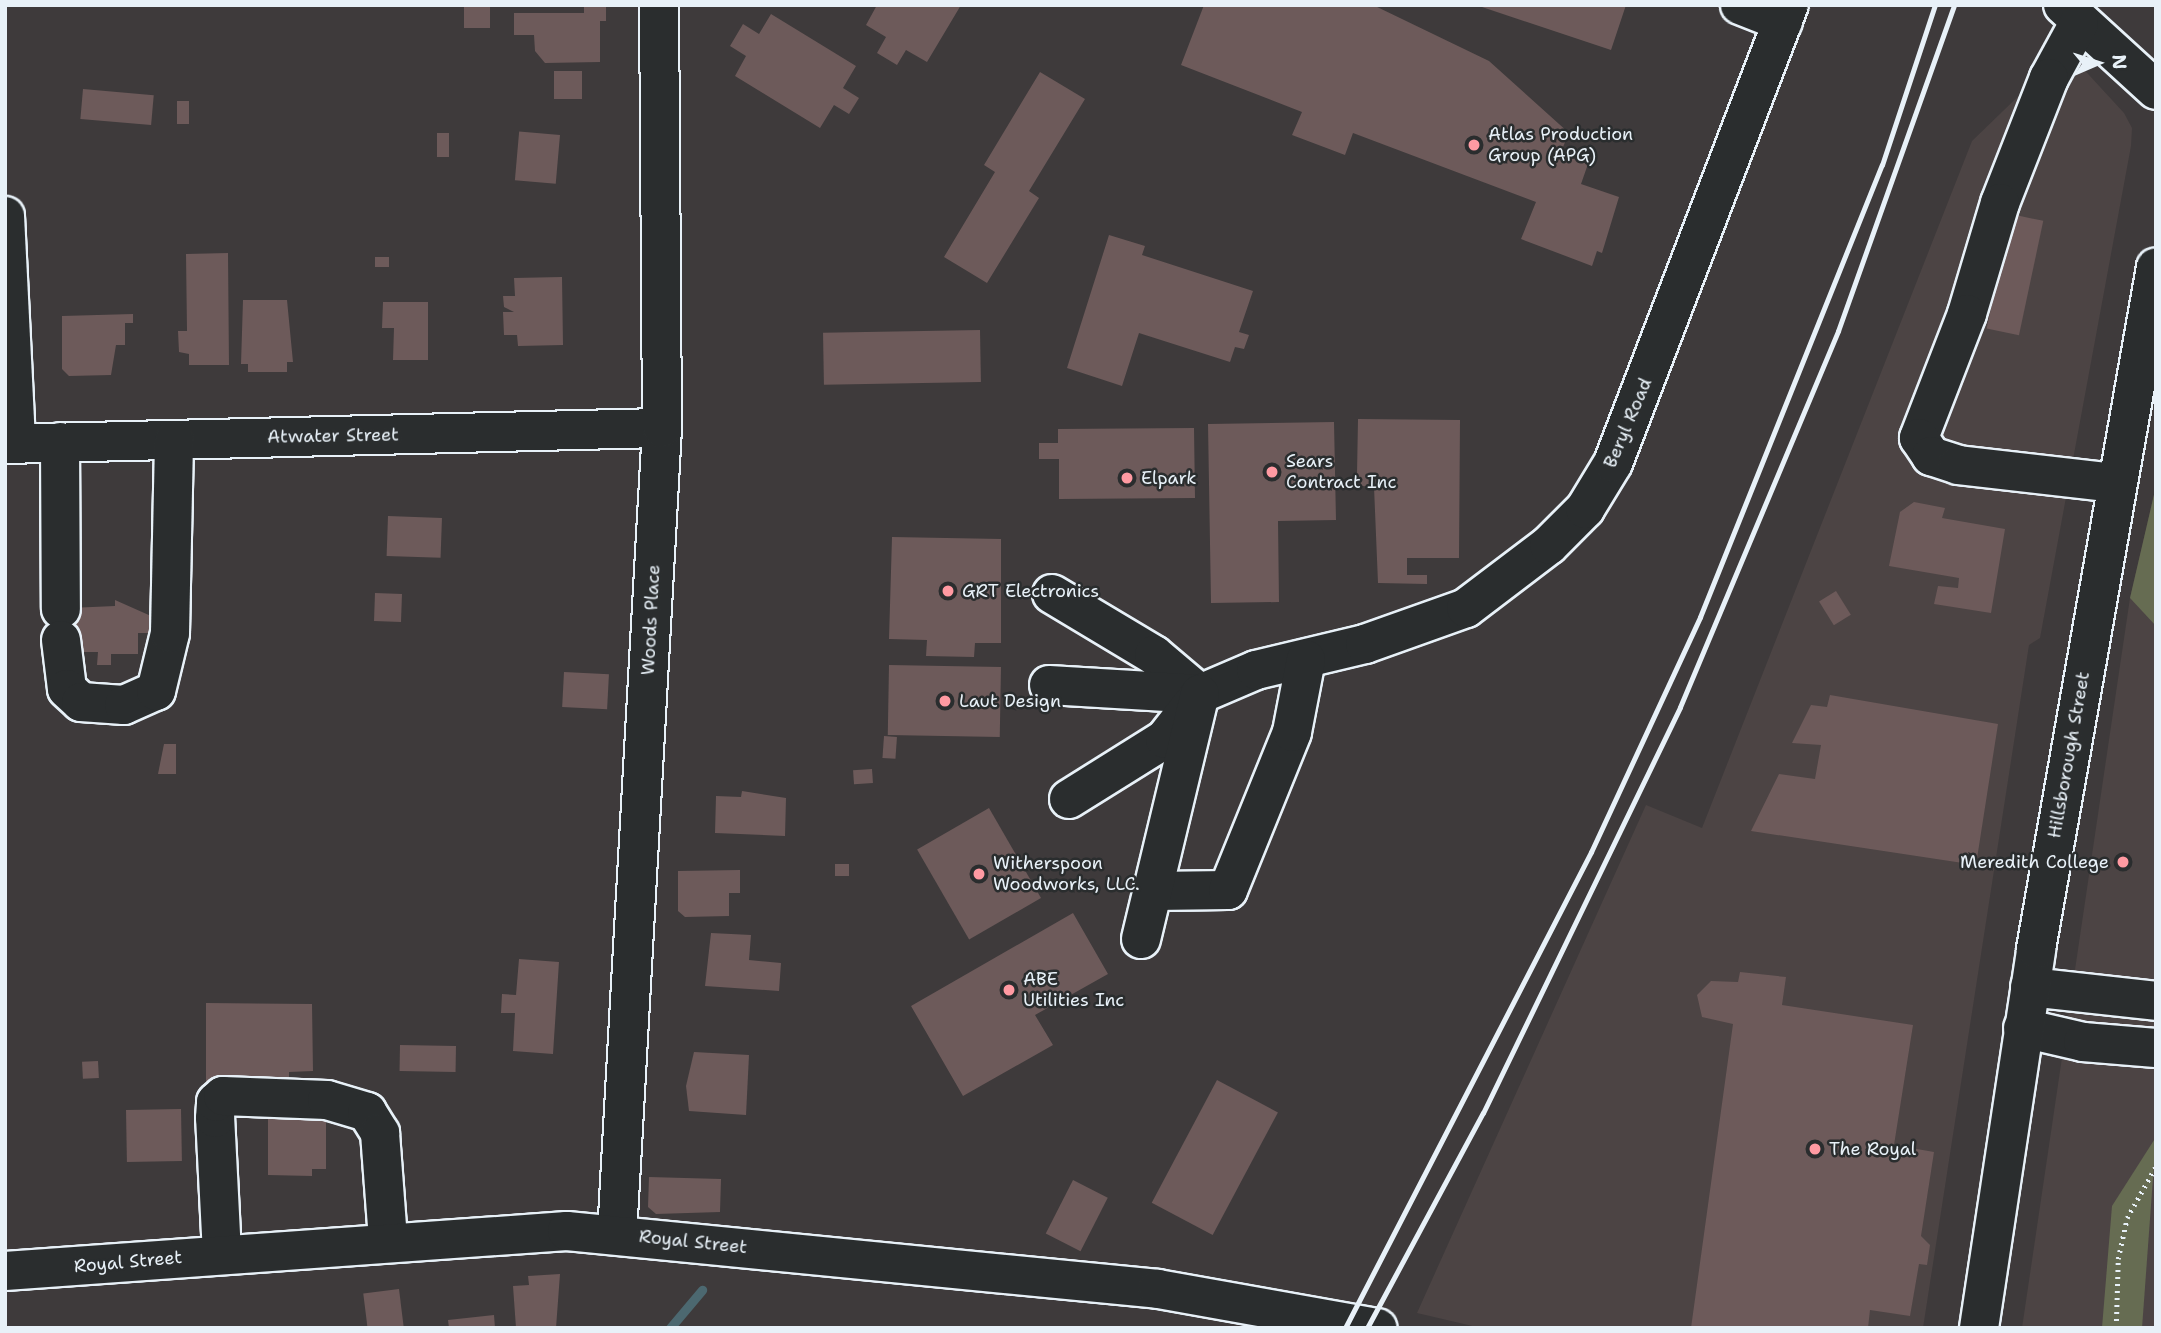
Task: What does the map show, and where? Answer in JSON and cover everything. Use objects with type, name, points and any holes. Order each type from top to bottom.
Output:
[{"type":"street","name":"Woods Place","points":[[617,1235],[662,428],[659,5]]},
{"type":"street","points":[[1740,5],[1786,14]]},
{"type":"street","name":"Beryl Road","points":[[1200,694],[1256,670],[1306,659],[1466,608],[1549,545],[1585,509],[1614,463],[1786,14]]},
{"type":"street","points":[[2117,483],[1958,465],[1931,456],[1919,438],[1967,314],[2000,203],[2071,14],[2156,90]]},
{"type":"street","points":[[5,216],[11,444]]},
{"type":"street","name":"Hillsborough Street","points":[[1979,1328],[2023,1028],[2156,267]]},
{"type":"street","name":"Atwater Street","points":[[11,444],[662,428]]},
{"type":"street","points":[[60,442],[61,625],[67,688],[81,702],[124,705],[156,691],[170,633],[174,440]]},
{"type":"street","points":[[1052,594],[1154,655],[1200,694]]},
{"type":"street","points":[[1154,891],[1228,890],[1292,732],[1306,659]]},
{"type":"street","points":[[1049,685],[1200,694]]},
{"type":"street","points":[[1069,799],[1165,738],[1200,694]]},
{"type":"street","points":[[1141,939],[1200,694]]},
{"type":"street","points":[[2030,987],[2156,1001]]},
{"type":"street","points":[[2023,1028],[2084,1042],[2156,1048]]},
{"type":"street","points":[[222,1254],[215,1102],[223,1096],[327,1100],[367,1112],[380,1133],[388,1240]]},
{"type":"street","name":"Royal Street","points":[[5,1272],[516,1230],[617,1235],[1158,1289],[1272,1318],[1378,1328]]},
{"type":"path","points":[[2116,1328],[2118,1259],[2127,1218],[2156,1166]]},
{"type":"shaded area","points":[[2055,38],[2124,113],[2132,128],[2131,146],[2040,638],[2029,645],[1923,1328],[1481,1328],[1417,1313],[1646,805],[1702,828],[1972,141],[2037,78]]},
{"type":"shaded area","name":"Meredith College","points":[[2156,486],[2156,1328],[2022,1328],[2130,598]]},
{"type":"green space","points":[[2156,486],[2156,626],[2130,598]]},
{"type":"green space","points":[[2156,1137],[2142,1328],[2102,1328],[2112,1206]]},
{"type":"building","points":[[464,5],[490,5],[490,28],[464,28]]},
{"type":"building","points":[[584,5],[606,5],[606,21],[600,21],[600,62],[545,63],[535,51],[534,35],[514,35],[514,13],[584,13]]},
{"type":"building","points":[[877,5],[961,5],[927,62],[906,50],[897,65],[877,53],[886,37],[866,25]]},
{"type":"building","name":"Atlas Production Group (APG)","points":[[1204,5],[1373,5],[1489,61],[1569,133],[1560,154],[1588,164],[1581,184],[1619,197],[1602,253],[1597,251],[1592,266],[1521,239],[1536,202],[1353,133],[1345,155],[1292,135],[1302,112],[1181,65]]},
{"type":"building","points":[[1476,5],[1626,5],[1611,50]]},
{"type":"building","points":[[771,14],[856,66],[843,88],[859,98],[849,114],[834,105],[820,128],[735,76],[746,56],[730,46],[743,24],[759,34]]},
{"type":"building","points":[[554,71],[582,71],[582,99],[554,99]]},
{"type":"building","points":[[1040,72],[1085,99],[1029,191],[1039,198],[987,283],[944,257],[995,172],[984,165]]},
{"type":"building","points":[[83,89],[154,95],[151,125],[80,119]]},
{"type":"building","points":[[177,101],[189,101],[189,124],[177,124]]},
{"type":"building","points":[[519,131],[560,135],[556,184],[515,180]]},
{"type":"building","points":[[437,133],[449,133],[449,157],[437,157]]},
{"type":"building","points":[[2011,214],[2043,221],[2019,335],[1987,328]]},
{"type":"building","points":[[1109,235],[1145,246],[1142,255],[1253,291],[1239,332],[1249,335],[1244,349],[1235,347],[1230,362],[1139,333],[1122,386],[1067,368]]},
{"type":"building","points":[[228,253],[229,365],[189,365],[189,354],[179,352],[178,331],[187,331],[186,254]]},
{"type":"building","points":[[375,257],[389,257],[389,267],[375,267]]},
{"type":"building","points":[[562,277],[563,345],[518,346],[517,335],[504,335],[503,312],[514,312],[504,307],[503,296],[515,296],[514,278]]},
{"type":"building","points":[[243,300],[287,300],[293,362],[287,362],[287,372],[248,372],[248,364],[241,364]]},
{"type":"building","points":[[383,302],[428,302],[428,360],[393,360],[394,328],[382,328]]},
{"type":"building","points":[[133,314],[133,323],[125,323],[125,345],[116,345],[111,375],[69,376],[62,369],[62,316]]},
{"type":"building","points":[[980,330],[981,382],[824,385],[823,333]]},
{"type":"building","points":[[1358,419],[1460,420],[1459,558],[1407,558],[1407,575],[1427,575],[1427,584],[1378,583],[1374,487],[1362,486],[1357,474]]},
{"type":"building","name":"Sears Contract Inc","points":[[1334,422],[1336,520],[1278,521],[1279,602],[1211,603],[1208,424]]},
{"type":"building","name":"Elpark","points":[[1194,428],[1195,498],[1059,499],[1059,459],[1039,459],[1039,443],[1058,443],[1058,429]]},
{"type":"building","points":[[1914,502],[1945,508],[1942,518],[2005,529],[1991,613],[1934,604],[1938,586],[1958,588],[1959,578],[1889,566],[1900,512]]},
{"type":"building","points":[[388,516],[442,518],[441,558],[387,556]]},
{"type":"building","name":"GRT Electronics","points":[[892,537],[1001,539],[1001,643],[975,643],[974,657],[926,656],[927,640],[889,639]]},
{"type":"building","points":[[1836,591],[1851,615],[1834,625],[1819,602]]},
{"type":"building","points":[[375,593],[402,594],[401,622],[374,621]]},
{"type":"building","points":[[115,600],[151,616],[151,633],[138,633],[138,654],[111,654],[111,665],[97,665],[98,652],[81,652],[81,641],[47,640],[47,609],[115,606]]},
{"type":"building","name":"Laut Design","points":[[889,665],[1001,667],[1000,737],[888,735]]},
{"type":"building","points":[[564,672],[609,674],[607,709],[562,707]]},
{"type":"building","points":[[1830,695],[1998,724],[1976,865],[1751,831],[1779,774],[1815,779],[1821,745],[1792,743],[1811,705],[1827,707]]},
{"type":"building","points":[[884,736],[897,737],[895,759],[882,758]]},
{"type":"building","points":[[164,744],[176,744],[176,774],[158,774]]},
{"type":"building","points":[[872,769],[873,783],[854,784],[853,770]]},
{"type":"building","points":[[742,791],[786,798],[785,836],[715,833],[716,796],[741,797]]},
{"type":"building","name":"Witherspoon Woodworks, LLC.","points":[[989,808],[1041,898],[969,940],[917,850]]},
{"type":"building","points":[[835,864],[849,864],[849,876],[835,876]]},
{"type":"building","points":[[740,870],[740,893],[729,893],[729,916],[685,917],[678,911],[678,871]]},
{"type":"building","name":"ABE Utilities Inc","points":[[1073,913],[1108,974],[1035,1015],[1053,1045],[963,1096],[911,1006]]},
{"type":"building","points":[[711,933],[751,935],[749,960],[781,963],[779,991],[705,986]]},
{"type":"building","points":[[519,959],[559,962],[553,1054],[513,1051],[515,1013],[501,1013],[502,994],[516,995]]},
{"type":"building","name":"The Royal","points":[[1740,972],[1786,977],[1782,1005],[1913,1025],[1894,1145],[1934,1152],[1921,1236],[1930,1245],[1927,1265],[1919,1264],[1910,1316],[1870,1310],[1868,1328],[1691,1328],[1733,1024],[1702,1017],[1697,995],[1711,981],[1738,982]]},
{"type":"building","points":[[206,1003],[312,1004],[313,1071],[289,1072],[289,1086],[206,1088]]},
{"type":"building","points":[[400,1045],[456,1046],[456,1072],[400,1071]]},
{"type":"building","points":[[694,1052],[749,1055],[746,1115],[689,1111],[686,1086]]},
{"type":"building","points":[[98,1061],[99,1078],[83,1079],[82,1062]]},
{"type":"building","points":[[1217,1080],[1278,1112],[1213,1235],[1152,1203]]},
{"type":"building","points":[[181,1109],[182,1161],[127,1162],[126,1110]]},
{"type":"building","points":[[268,1113],[326,1114],[326,1169],[312,1169],[312,1176],[268,1175]]},
{"type":"building","points":[[649,1177],[721,1179],[720,1212],[656,1214],[648,1207]]},
{"type":"building","points":[[1073,1180],[1108,1198],[1081,1251],[1046,1233]]},
{"type":"building","points":[[560,1274],[556,1328],[516,1328],[513,1286],[529,1285],[528,1276]]},
{"type":"building","points":[[399,1289],[404,1328],[368,1328],[363,1293]]},
{"type":"building","points":[[494,1315],[495,1328],[449,1328],[448,1320]]},
{"type":"waterway","points":[[670,1328],[702,1290]]},
{"type":"railway","points":[[1345,1328],[1591,852],[1700,617],[1882,165],[1935,5]]},
{"type":"railway","points":[[1367,1328],[1483,1113],[1680,707],[1838,331],[1954,5]]},
{"type":"place","name":"Atlas Production Group (APG)","points":[[1474,145]]},
{"type":"place","name":"Sears Contract Inc","points":[[1272,472]]},
{"type":"place","name":"Elpark","points":[[1127,478]]},
{"type":"place","name":"GRT Electronics","points":[[948,591]]},
{"type":"place","name":"Laut Design","points":[[945,701]]},
{"type":"place","name":"Meredith College","points":[[2123,862]]},
{"type":"place","name":"Witherspoon Woodworks, LLC.","points":[[979,874]]},
{"type":"place","name":"ABE Utilities Inc","points":[[1009,990]]},
{"type":"place","name":"The Royal","points":[[1815,1149]]}]
